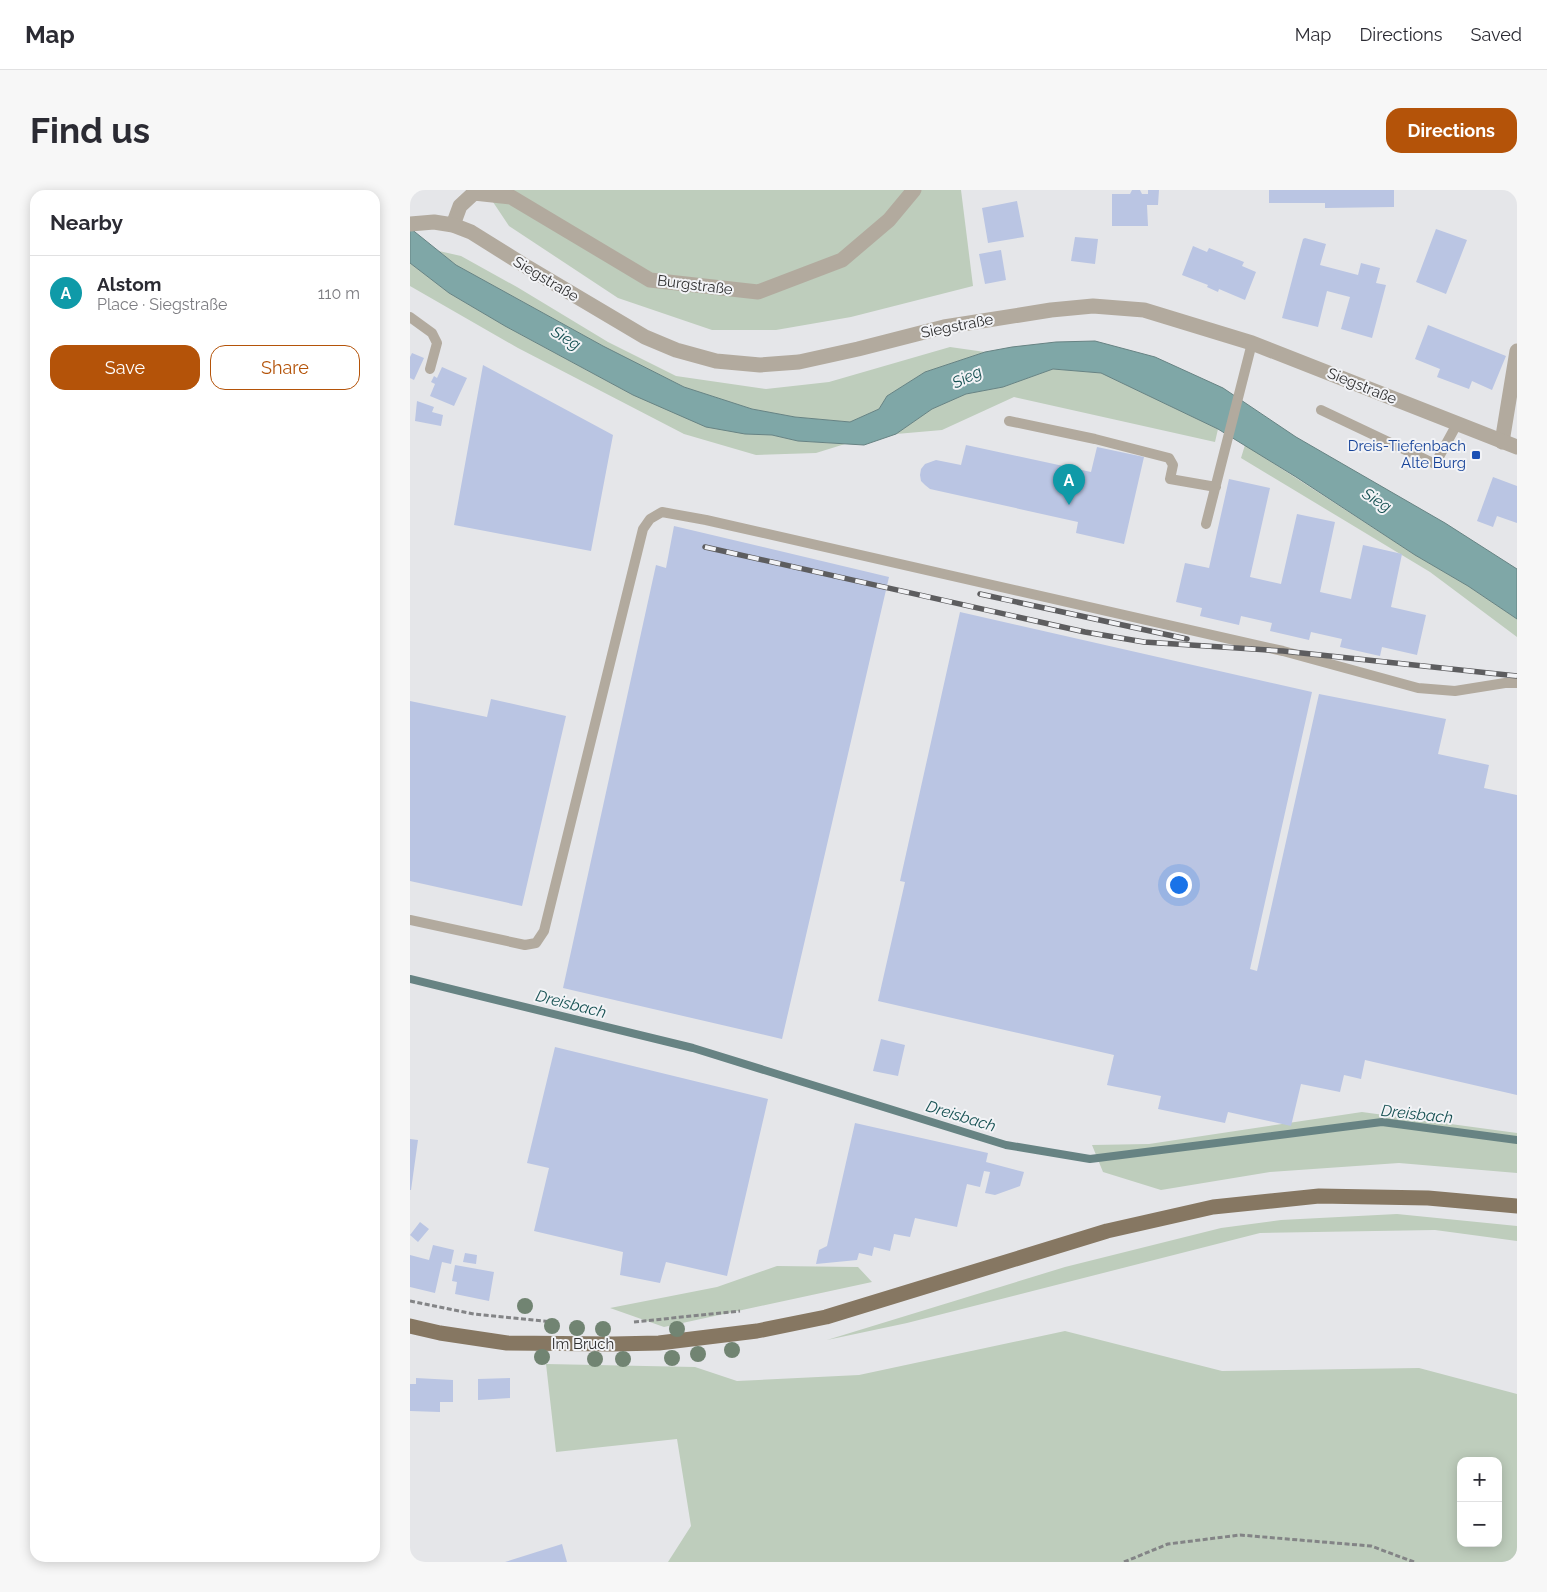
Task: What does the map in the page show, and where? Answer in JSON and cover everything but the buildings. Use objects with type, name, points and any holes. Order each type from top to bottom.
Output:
[{"type":"main road","name":"Im Bruch","points":[[410,1326],[440,1333],[507,1342],[567,1344],[659,1343],[757,1331],[826,1317],[1106,1231],[1213,1207],[1319,1196],[1428,1198],[1517,1206]]},
{"type":"street","name":"Burgstraße","points":[[453,225],[460,206],[474,193],[511,197],[650,280],[758,292],[842,260],[889,220],[914,190]]},
{"type":"street","name":"Siegstraße","points":[[410,224],[434,222],[453,225],[471,232],[645,337],[676,350],[716,361],[760,365],[799,362],[944,327],[1051,310],[1093,306],[1144,310],[1252,343],[1517,447]]},
{"type":"street","points":[[1502,442],[1517,356]]},
{"type":"lane","points":[[410,317],[432,333],[437,343],[430,369]]},
{"type":"lane","points":[[1206,524],[1252,343]]},
{"type":"lane","points":[[1321,410],[1435,464],[1458,424]]},
{"type":"lane","points":[[1009,421],[1095,439],[1169,458],[1173,465],[1170,479],[1216,487]]},
{"type":"lane","points":[[410,920],[525,945],[536,943],[544,931],[643,529],[650,519],[662,512],[715,522],[1282,651],[1418,688],[1455,690],[1505,682],[1517,683]]},
{"type":"path","points":[[410,1302],[474,1314],[560,1322]]},
{"type":"path","points":[[626,1322],[739,1311],[746,1312]]},
{"type":"path","points":[[1124,1562],[1168,1544],[1240,1534],[1371,1546],[1414,1562]]},
{"type":"green space","points":[[485,190],[961,190],[973,286],[851,317],[776,330],[712,330],[618,298],[509,226]]},
{"type":"green space","points":[[439,251],[461,256],[517,287],[608,342],[676,376],[766,389],[829,382],[950,347],[985,352],[925,372],[887,396],[879,409],[850,422],[795,417],[752,409],[684,387],[603,346],[456,265]]},
{"type":"green space","points":[[410,263],[449,293],[505,326],[633,395],[745,434],[772,435],[798,441],[845,444],[816,453],[756,455],[684,434],[518,348],[410,286]]},
{"type":"green space","points":[[1053,369],[1101,373],[1218,429],[1215,442],[1014,397],[942,430],[896,434],[932,409],[966,394],[1003,387]]},
{"type":"green space","points":[[1245,445],[1517,619],[1517,637],[1430,572],[1241,458]]},
{"type":"green space","points":[[1362,1112],[1517,1133],[1517,1173],[1399,1163],[1270,1172],[1161,1190],[1103,1172],[1092,1145],[1149,1144]]},
{"type":"green space","points":[[1397,1214],[1517,1226],[1517,1241],[1435,1230],[1260,1233],[907,1323],[827,1340],[1065,1267],[1221,1228],[1281,1220]]},
{"type":"green space","points":[[777,1266],[858,1267],[872,1282],[664,1327],[610,1308],[717,1287]]},
{"type":"green space","points":[[1065,1331],[1222,1371],[1419,1368],[1517,1394],[1517,1562],[668,1562],[691,1526],[677,1439],[556,1452],[546,1364],[695,1367],[737,1381],[859,1375]]},
{"type":"water","name":"Sieg","points":[[410,228],[456,265],[603,346],[684,387],[752,409],[795,417],[850,422],[879,409],[887,396],[925,372],[985,352],[1012,347],[1056,342],[1095,341],[1155,357],[1223,388],[1296,437],[1445,523],[1517,569],[1517,619],[1468,586],[1415,555],[1296,477],[1218,429],[1101,373],[1053,369],[1003,387],[966,394],[932,409],[896,434],[864,445],[798,441],[772,435],[745,434],[706,427],[633,395],[505,326],[449,293],[410,263]]},
{"type":"waterway","name":"Dreisbach","points":[[410,979],[693,1048],[1006,1145],[1090,1159],[1382,1122],[1517,1140]]},
{"type":"railway","points":[[705,547],[1085,632],[1144,642],[1283,651],[1517,676]]},
{"type":"railway","points":[[980,594],[1187,639]]},
{"type":"place","name":"Dreis-Tiefenbach Alte Burg","points":[[1476,455]]},
{"type":"place","name":"Alstom","points":[[1069,505]]}]
